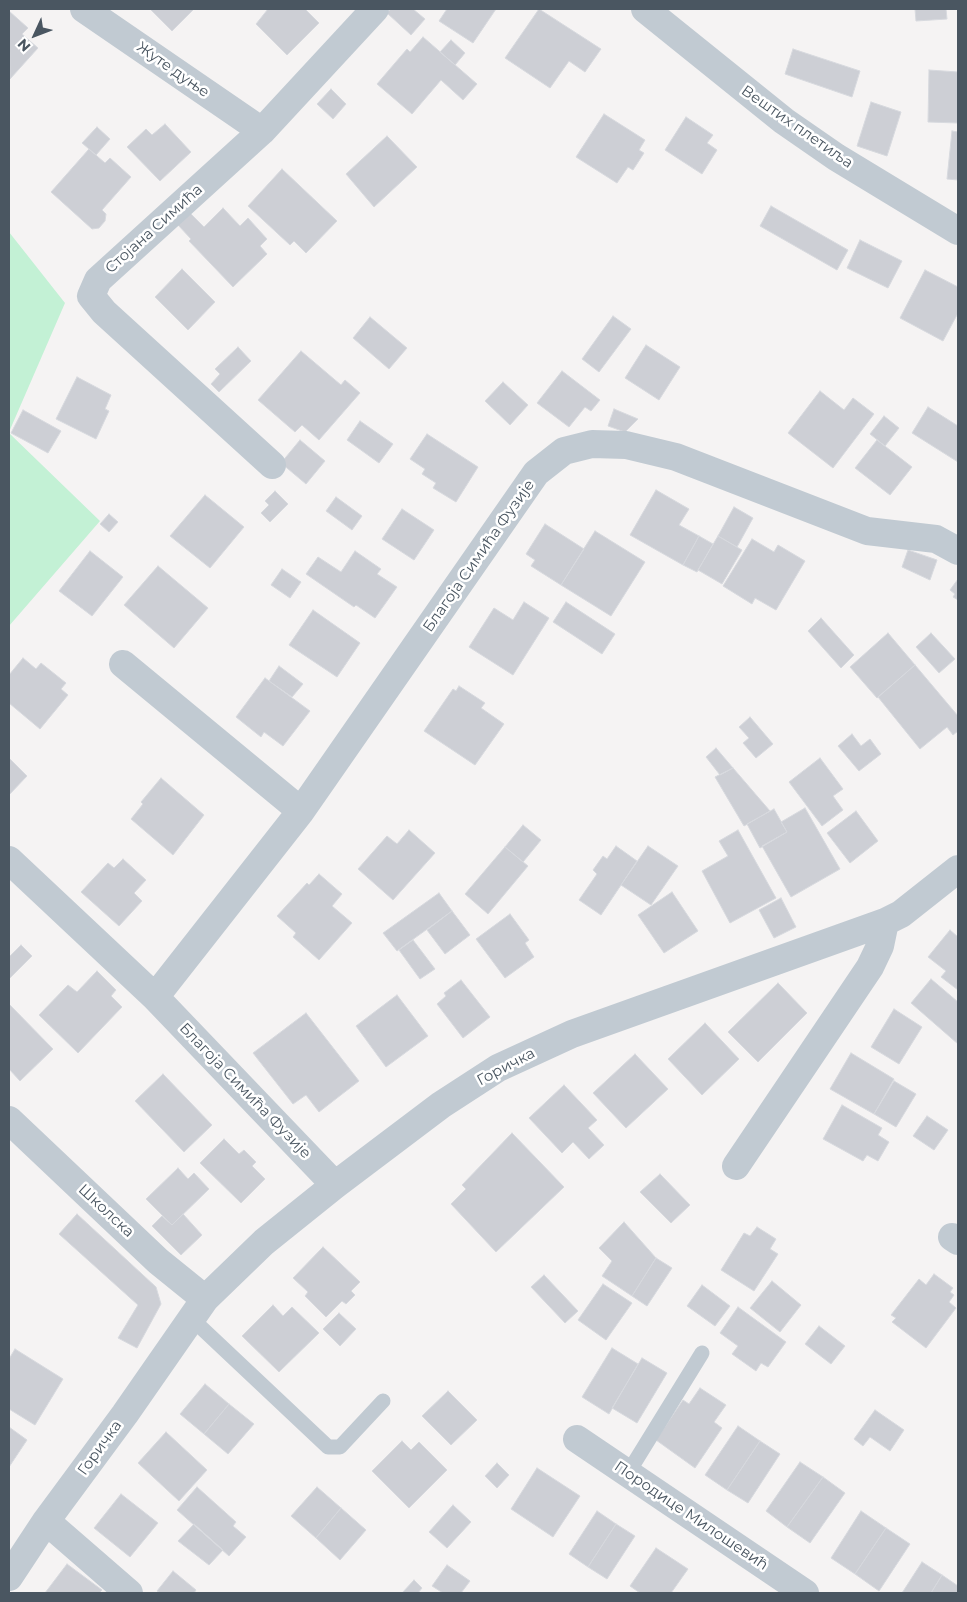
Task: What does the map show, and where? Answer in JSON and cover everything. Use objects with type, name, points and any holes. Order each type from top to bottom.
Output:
[{"type":"street","name":"Жуте дуње","points":[[84,9],[262,131]]},
{"type":"street","name":"Стојана Симића","points":[[272,465],[104,312],[91,296],[98,280],[262,131],[375,9]]},
{"type":"street","name":"Вештих плетиља","points":[[645,9],[784,121],[836,157],[958,231]]},
{"type":"street","name":"Благоја Симића Фузије","points":[[154,997],[301,811],[536,473],[564,450],[592,444],[626,445],[676,457],[745,482],[867,531],[936,539],[958,551]]},
{"type":"street","points":[[123,664],[301,811]]},
{"type":"street","name":"Благоја Симића Фузије","points":[[9,860],[154,997],[335,1185]]},
{"type":"street","name":"Горичка","points":[[9,1577],[46,1521],[125,1414],[198,1309],[264,1242],[335,1185],[441,1105],[498,1068],[572,1034],[885,922],[901,914],[958,869]]},
{"type":"street","points":[[736,1166],[870,967],[880,946],[885,922]]},
{"type":"street","name":"Школска","points":[[9,1120],[158,1261],[198,1309]]},
{"type":"street","name":"Породице Милошевић","points":[[577,1439],[805,1593]]},
{"type":"street","points":[[46,1521],[129,1593]]},
{"type":"lane","points":[[198,1309],[328,1447],[340,1447],[383,1401]]},
{"type":"lane","points":[[628,1473],[702,1353]]},
{"type":"green space","points":[[9,232],[65,303],[9,432]]},
{"type":"green space","points":[[9,433],[100,521],[9,626]]},
{"type":"building","points":[[150,9],[194,9],[172,31]]},
{"type":"building","points":[[268,9],[305,9],[319,23],[287,55],[256,24]]},
{"type":"building","points":[[391,9],[413,9],[425,19],[411,35],[387,13]]},
{"type":"building","points":[[447,9],[496,9],[473,43],[439,21]]},
{"type":"building","points":[[539,9],[601,49],[585,72],[569,61],[550,88],[505,58]]},
{"type":"building","points":[[915,9],[946,9],[947,19],[916,21]]},
{"type":"building","points":[[9,11],[28,28],[22,34],[38,48],[10,79]]},
{"type":"building","points":[[423,37],[477,84],[463,100],[441,80],[412,114],[377,84],[407,49],[410,52]]},
{"type":"building","points":[[451,40],[465,53],[455,65],[440,52]]},
{"type":"building","points":[[793,49],[860,71],[852,97],[785,74]]},
{"type":"building","points":[[929,70],[958,72],[958,123],[928,122]]},
{"type":"building","points":[[331,89],[346,104],[333,119],[317,104]]},
{"type":"building","points":[[871,102],[901,112],[887,156],[857,146]]},
{"type":"building","points":[[604,114],[645,140],[639,150],[644,153],[633,170],[628,167],[617,183],[576,157]]},
{"type":"building","points":[[686,117],[713,135],[707,143],[717,150],[702,174],[665,150]]},
{"type":"building","points":[[165,124],[191,152],[160,181],[127,147],[146,129],[152,135]]},
{"type":"building","points":[[97,127],[110,139],[96,155],[82,143]]},
{"type":"building","points":[[952,131],[958,132],[958,180],[947,179]]},
{"type":"building","points":[[387,136],[417,167],[374,207],[346,174]]},
{"type":"building","points":[[89,149],[105,163],[110,158],[131,177],[102,210],[106,214],[105,221],[99,228],[92,229],[51,192]]},
{"type":"building","points":[[282,169],[337,221],[306,253],[294,241],[290,245],[248,206]]},
{"type":"building","points":[[771,206],[848,250],[837,270],[760,226]]},
{"type":"building","points":[[223,208],[240,226],[248,218],[267,239],[260,246],[267,254],[233,287],[189,241],[191,239],[178,225],[190,213],[204,227]]},
{"type":"building","points":[[860,240],[902,261],[888,288],[847,268]]},
{"type":"building","points":[[182,269],[215,302],[188,330],[155,297]]},
{"type":"building","points":[[925,270],[958,287],[958,313],[943,341],[900,318]]},
{"type":"building","points":[[613,316],[631,329],[599,372],[582,359]]},
{"type":"building","points":[[370,317],[407,348],[389,369],[353,338]]},
{"type":"building","points":[[646,345],[680,367],[659,400],[625,378]]},
{"type":"building","points":[[238,347],[251,361],[219,392],[211,384],[220,374],[215,369]]},
{"type":"building","points":[[301,351],[341,385],[345,380],[360,393],[319,440],[302,425],[295,432],[258,400]]},
{"type":"building","points":[[562,371],[600,400],[591,411],[585,407],[569,427],[537,403]]},
{"type":"building","points":[[77,377],[111,395],[105,409],[109,411],[96,439],[56,419]]},
{"type":"building","points":[[503,382],[528,405],[510,425],[485,401]]},
{"type":"building","points":[[820,391],[844,410],[853,398],[874,414],[833,468],[788,433]]},
{"type":"building","points":[[928,407],[958,426],[958,462],[912,433]]},
{"type":"building","points":[[614,409],[638,419],[625,432],[608,426]]},
{"type":"building","points":[[23,410],[61,431],[48,453],[11,433]]},
{"type":"building","points":[[884,416],[899,428],[885,446],[870,434]]},
{"type":"building","points":[[360,421],[393,444],[379,463],[347,440]]},
{"type":"building","points":[[427,434],[478,467],[456,502],[433,488],[436,483],[422,474],[425,469],[410,459]]},
{"type":"building","points":[[300,440],[325,461],[306,484],[281,463]]},
{"type":"building","points":[[877,440],[912,467],[890,495],[855,468]]},
{"type":"building","points":[[656,490],[689,509],[679,525],[699,536],[683,565],[630,535]]},
{"type":"building","points":[[275,491],[288,504],[270,522],[261,513],[269,505],[265,501]]},
{"type":"building","points":[[205,495],[244,527],[210,568],[170,536]]},
{"type":"building","points":[[336,497],[362,516],[352,530],[326,511]]},
{"type":"building","points":[[734,507],[753,518],[737,547],[718,536]]},
{"type":"building","points":[[402,509],[434,530],[414,560],[382,539]]},
{"type":"building","points":[[109,514],[118,522],[109,532],[100,524]]},
{"type":"building","points":[[545,524],[584,549],[561,585],[531,566],[535,560],[526,554]]},
{"type":"building","points":[[595,531],[645,562],[611,616],[561,585]]},
{"type":"building","points":[[699,536],[713,544],[697,572],[683,565]]},
{"type":"building","points":[[718,536],[742,550],[722,584],[698,570]]},
{"type":"building","points":[[752,539],[774,552],[778,545],[805,561],[776,610],[755,598],[752,604],[723,586]]},
{"type":"building","points":[[908,550],[937,560],[930,580],[902,567]]},
{"type":"building","points":[[90,551],[123,577],[92,616],[59,591]]},
{"type":"building","points":[[355,551],[381,569],[377,574],[397,587],[375,618],[356,605],[354,607],[306,574],[318,557],[341,572]]},
{"type":"building","points":[[158,566],[208,608],[174,648],[124,605]]},
{"type":"building","points":[[282,569],[301,582],[290,598],[271,585]]},
{"type":"building","points":[[958,579],[958,600],[953,597],[955,594],[950,590]]},
{"type":"building","points":[[524,602],[549,618],[513,675],[469,647],[494,608],[513,620]]},
{"type":"building","points":[[566,602],[615,634],[602,654],[553,622]]},
{"type":"building","points":[[313,610],[360,643],[337,677],[289,645]]},
{"type":"building","points":[[821,618],[854,655],[841,668],[808,631]]},
{"type":"building","points":[[888,633],[915,665],[877,698],[850,667]]},
{"type":"building","points":[[931,633],[955,659],[939,673],[916,647]]},
{"type":"building","points":[[23,658],[36,669],[41,663],[66,683],[61,689],[68,695],[40,729],[9,703],[9,675]]},
{"type":"building","points":[[915,665],[958,716],[958,731],[953,735],[947,727],[920,749],[878,697]]},
{"type":"building","points":[[279,666],[303,684],[292,697],[269,681]]},
{"type":"building","points":[[265,678],[310,711],[283,746],[264,732],[261,737],[236,717]]},
{"type":"building","points":[[459,686],[485,703],[481,708],[504,724],[475,765],[424,731],[453,689],[456,691]]},
{"type":"building","points":[[750,717],[773,744],[756,758],[743,743],[749,738],[739,727]]},
{"type":"building","points":[[852,734],[861,746],[870,739],[881,754],[859,771],[838,746]]},
{"type":"building","points":[[716,748],[733,768],[720,775],[706,757]]},
{"type":"building","points":[[9,758],[27,776],[9,795]]},
{"type":"building","points":[[820,758],[843,789],[833,796],[843,810],[822,826],[789,782]]},
{"type":"building","points":[[733,768],[770,811],[744,826],[715,777]]},
{"type":"building","points":[[161,778],[204,815],[173,855],[131,819],[143,804],[141,802]]},
{"type":"building","points":[[805,808],[840,869],[791,897],[762,846],[787,832],[781,822]]},
{"type":"building","points":[[774,809],[787,832],[760,848],[747,824]]},
{"type":"building","points":[[856,811],[878,841],[850,863],[827,833]]},
{"type":"building","points":[[523,825],[541,840],[523,862],[505,847]]},
{"type":"building","points":[[409,830],[435,853],[393,900],[358,869],[387,836],[397,844]]},
{"type":"building","points":[[738,830],[776,898],[730,923],[702,871],[728,856],[719,841]]},
{"type":"building","points":[[616,846],[637,861],[601,915],[579,900],[597,874],[593,870],[603,856],[607,859]]},
{"type":"building","points":[[648,846],[678,866],[651,905],[621,885]]},
{"type":"building","points":[[505,847],[528,866],[488,914],[465,894]]},
{"type":"building","points":[[123,859],[146,880],[134,893],[142,901],[119,926],[81,892],[108,863],[114,868]]},
{"type":"building","points":[[319,874],[342,894],[332,906],[352,923],[319,960],[293,937],[296,933],[277,916],[307,883],[309,885]]},
{"type":"building","points":[[672,892],[698,931],[664,953],[638,915]]},
{"type":"building","points":[[439,893],[452,911],[397,951],[383,933]]},
{"type":"building","points":[[781,898],[796,927],[774,938],[759,910]]},
{"type":"building","points":[[452,911],[470,935],[445,954],[427,930]]},
{"type":"building","points":[[510,914],[529,940],[525,943],[534,957],[505,978],[476,939]]},
{"type":"building","points":[[950,930],[958,937],[958,990],[941,977],[946,971],[928,957]]},
{"type":"building","points":[[413,940],[435,969],[420,979],[399,950]]},
{"type":"building","points":[[21,945],[32,956],[9,979],[9,957]]},
{"type":"building","points":[[97,971],[116,990],[111,996],[122,1007],[78,1053],[39,1015],[68,985],[77,992]]},
{"type":"building","points":[[931,979],[958,1002],[958,1044],[911,1003]]},
{"type":"building","points":[[461,980],[490,1017],[463,1038],[437,1004],[446,996],[444,993]]},
{"type":"building","points":[[778,983],[807,1013],[758,1062],[728,1032]]},
{"type":"building","points":[[397,995],[428,1036],[386,1067],[356,1026]]},
{"type":"building","points":[[9,1004],[53,1049],[20,1081],[9,1069]]},
{"type":"building","points":[[894,1009],[922,1027],[899,1064],[871,1047]]},
{"type":"building","points":[[306,1013],[359,1081],[319,1112],[306,1095],[293,1104],[253,1053]]},
{"type":"building","points":[[705,1023],[739,1059],[702,1095],[668,1059]]},
{"type":"building","points":[[851,1053],[894,1079],[874,1114],[830,1089]]},
{"type":"building","points":[[635,1054],[668,1089],[626,1128],[593,1093]]},
{"type":"building","points":[[163,1074],[212,1125],[184,1152],[135,1101]]},
{"type":"building","points":[[894,1081],[916,1094],[896,1127],[874,1114]]},
{"type":"building","points":[[564,1085],[597,1120],[588,1128],[604,1145],[589,1159],[573,1142],[562,1153],[529,1118]]},
{"type":"building","points":[[842,1105],[882,1128],[878,1135],[889,1142],[878,1161],[867,1155],[863,1161],[823,1139]]},
{"type":"building","points":[[927,1116],[948,1130],[934,1150],[913,1136]]},
{"type":"building","points":[[512,1133],[564,1187],[496,1252],[451,1204],[466,1189],[462,1185]]},
{"type":"building","points":[[224,1139],[239,1154],[244,1150],[256,1162],[252,1166],[265,1179],[241,1203],[200,1163]]},
{"type":"building","points":[[178,1168],[188,1179],[194,1173],[209,1189],[172,1225],[146,1199]]},
{"type":"building","points":[[660,1174],[690,1205],[671,1223],[640,1192]]},
{"type":"building","points":[[77,1214],[156,1287],[161,1304],[137,1348],[118,1338],[138,1305],[59,1234]]},
{"type":"building","points":[[183,1214],[202,1235],[181,1255],[152,1226],[162,1216],[172,1225]]},
{"type":"building","points":[[624,1222],[656,1258],[632,1296],[602,1276],[612,1261],[599,1248]]},
{"type":"building","points":[[757,1227],[776,1239],[770,1249],[778,1254],[754,1291],[721,1270],[744,1233],[750,1236]]},
{"type":"building","points":[[323,1247],[360,1282],[351,1291],[355,1295],[346,1304],[342,1301],[326,1317],[305,1296],[308,1292],[293,1278]]},
{"type":"building","points":[[656,1258],[672,1268],[647,1306],[632,1296]]},
{"type":"building","points":[[934,1274],[953,1288],[950,1292],[954,1295],[949,1302],[956,1308],[926,1348],[892,1322],[896,1318],[891,1315],[919,1279],[926,1285]]},
{"type":"building","points":[[544,1275],[578,1311],[565,1323],[531,1287]]},
{"type":"building","points":[[772,1281],[801,1305],[780,1332],[750,1308]]},
{"type":"building","points":[[603,1284],[632,1303],[606,1340],[578,1320]]},
{"type":"building","points":[[702,1285],[730,1306],[715,1326],[687,1306]]},
{"type":"building","points":[[273,1305],[283,1316],[292,1307],[319,1333],[279,1372],[242,1336]]},
{"type":"building","points":[[738,1307],[786,1342],[768,1367],[761,1363],[756,1371],[732,1354],[738,1346],[720,1333]]},
{"type":"building","points":[[339,1313],[356,1329],[340,1346],[323,1329]]},
{"type":"building","points":[[819,1326],[845,1346],[831,1364],[805,1344]]},
{"type":"building","points":[[612,1348],[638,1364],[609,1414],[582,1397]]},
{"type":"building","points":[[15,1349],[63,1379],[35,1425],[9,1409],[9,1359]]},
{"type":"building","points":[[642,1358],[667,1373],[637,1423],[612,1408]]},
{"type":"building","points":[[205,1384],[229,1404],[204,1434],[180,1414]]},
{"type":"building","points":[[700,1388],[726,1405],[714,1422],[722,1428],[695,1468],[656,1440],[683,1400],[689,1404]]},
{"type":"building","points":[[448,1391],[477,1420],[451,1445],[422,1416]]},
{"type":"building","points":[[229,1404],[254,1424],[228,1454],[204,1434]]},
{"type":"building","points":[[875,1410],[904,1430],[890,1451],[870,1437],[863,1446],[854,1439]]},
{"type":"building","points":[[738,1426],[760,1441],[727,1490],[705,1475]]},
{"type":"building","points":[[9,1427],[27,1440],[9,1467]]},
{"type":"building","points":[[166,1432],[207,1470],[179,1501],[138,1463]]},
{"type":"building","points":[[402,1441],[411,1450],[419,1442],[447,1470],[409,1508],[372,1471]]},
{"type":"building","points":[[760,1441],[780,1454],[748,1503],[727,1490]]},
{"type":"building","points":[[800,1462],[823,1477],[787,1527],[766,1511]]},
{"type":"building","points":[[497,1463],[509,1475],[497,1488],[485,1476]]},
{"type":"building","points":[[537,1468],[580,1496],[553,1537],[511,1509]]},
{"type":"building","points":[[823,1477],[845,1493],[810,1543],[787,1527]]},
{"type":"building","points":[[197,1487],[236,1522],[233,1526],[246,1537],[229,1556],[177,1510]]},
{"type":"building","points":[[317,1487],[341,1508],[316,1538],[291,1516]]},
{"type":"building","points":[[121,1494],[158,1523],[130,1557],[94,1528]]},
{"type":"building","points":[[453,1505],[471,1522],[447,1548],[429,1532]]},
{"type":"building","points":[[341,1508],[366,1530],[340,1560],[316,1538]]},
{"type":"building","points":[[597,1511],[616,1524],[588,1567],[569,1554]]},
{"type":"building","points":[[861,1511],[886,1528],[855,1574],[831,1558]]},
{"type":"building","points":[[194,1524],[223,1550],[209,1565],[178,1541]]},
{"type":"building","points":[[616,1524],[635,1536],[607,1579],[588,1567]]},
{"type":"building","points":[[886,1528],[910,1544],[879,1591],[855,1574]]},
{"type":"building","points":[[656,1548],[688,1569],[671,1593],[640,1593],[630,1586]]},
{"type":"building","points":[[922,1562],[942,1575],[931,1593],[902,1593]]},
{"type":"building","points":[[67,1564],[102,1590],[99,1593],[45,1593]]},
{"type":"building","points":[[447,1565],[470,1581],[461,1593],[443,1593],[432,1586]]},
{"type":"building","points":[[173,1571],[196,1590],[194,1593],[160,1593],[157,1591]]},
{"type":"building","points":[[942,1575],[958,1586],[958,1593],[931,1593]]},
{"type":"building","points":[[414,1580],[422,1588],[418,1593],[402,1593]]}]
